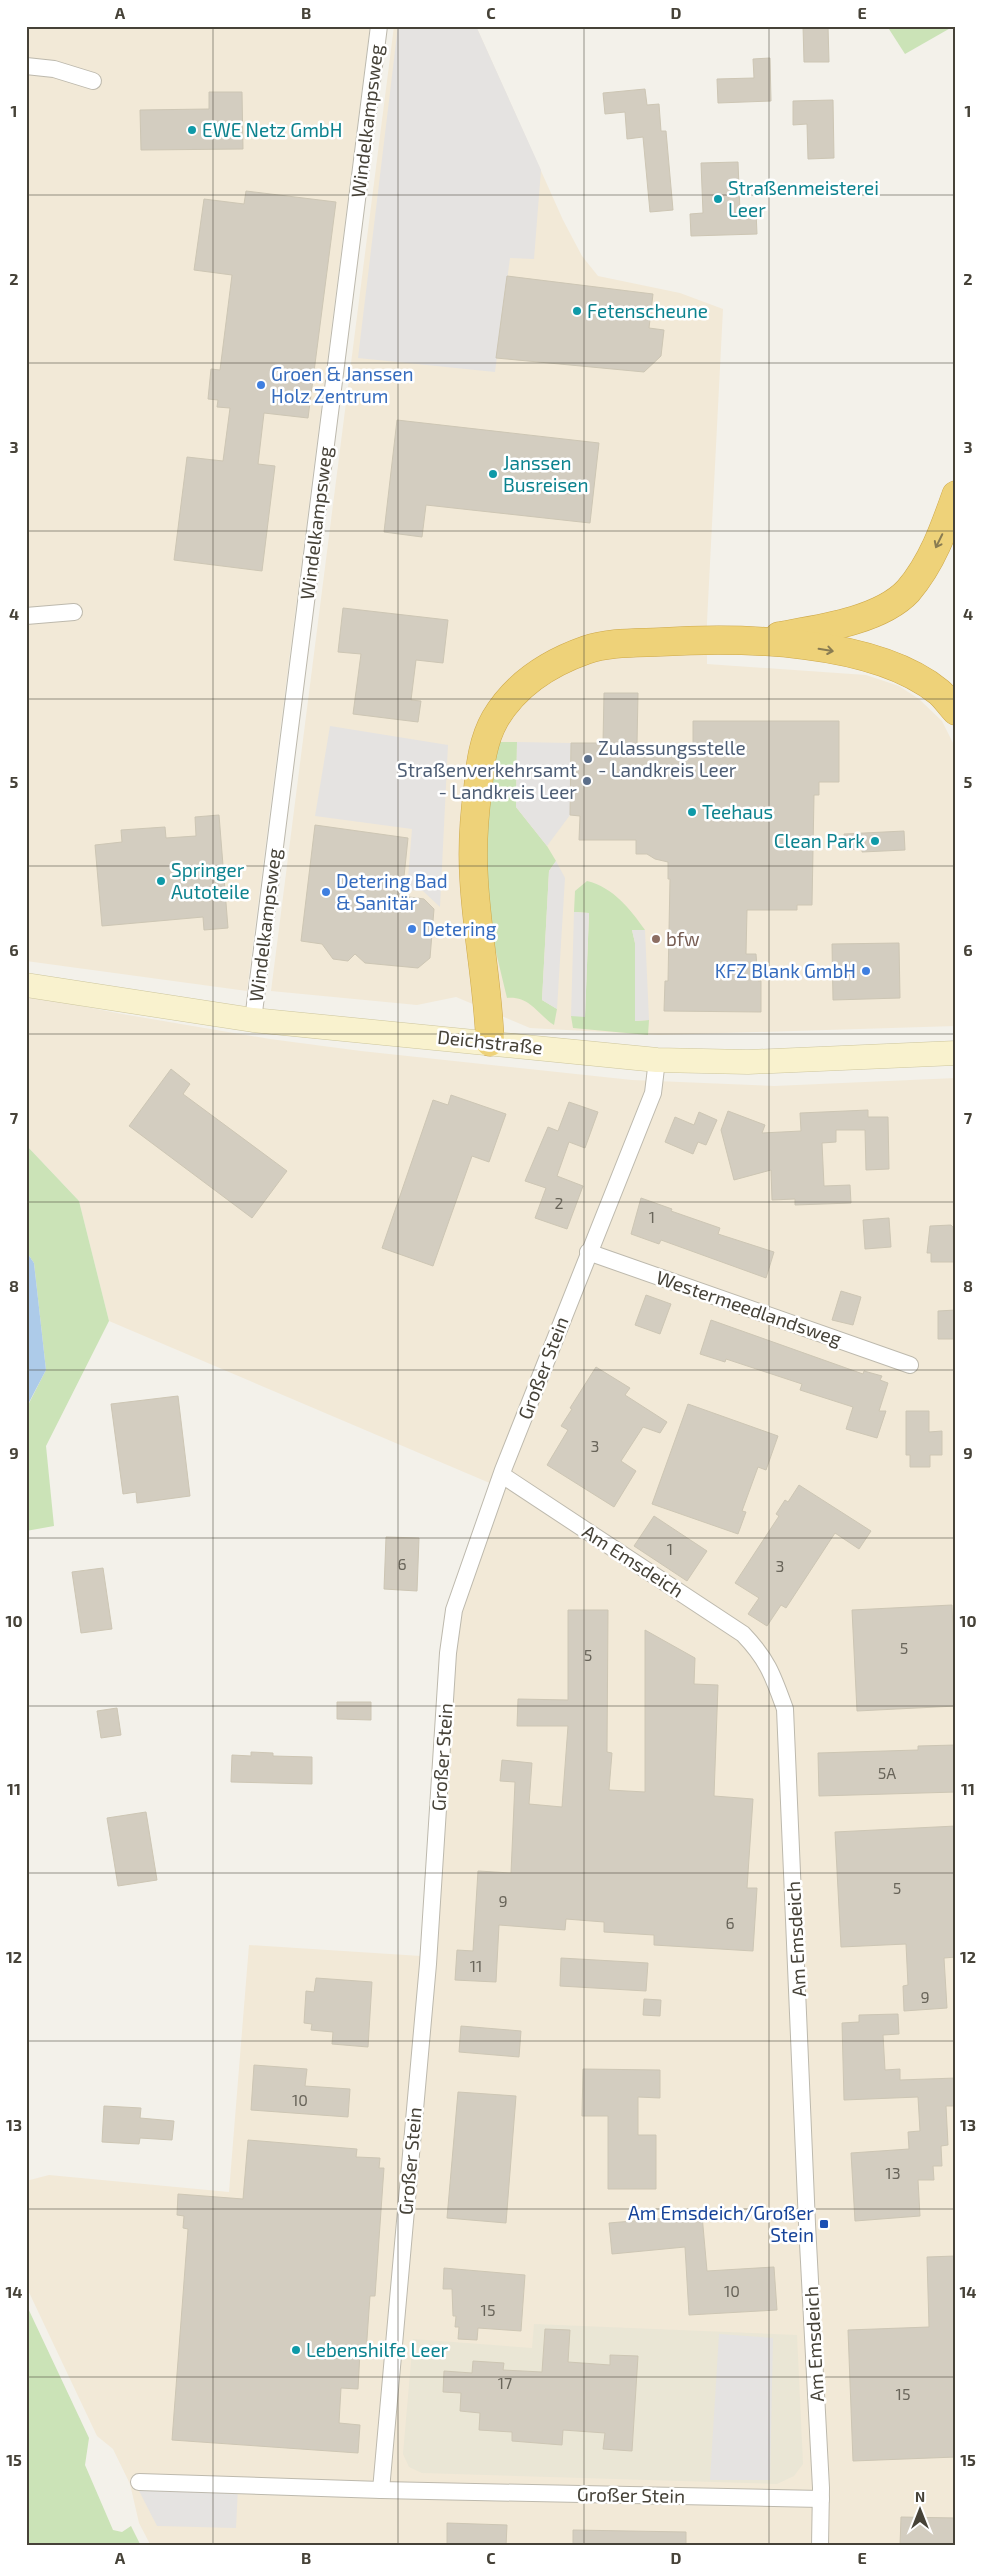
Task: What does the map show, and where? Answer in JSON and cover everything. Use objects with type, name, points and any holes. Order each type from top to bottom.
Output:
[{"type":"highway","points":[[760,640],[852,620],[882,609],[907,592],[926,566],[943,532],[956,495]]},
{"type":"highway","points":[[490,1042],[486,981],[474,879],[476,804],[480,767],[485,742],[494,720],[510,698],[530,678],[559,660],[588,649],[672,641],[760,640],[840,652],[880,662],[913,676],[940,692],[956,711]]},
{"type":"main road","name":"Deichstraße","points":[[26,985],[253,1020],[657,1060],[748,1062],[956,1053]]},
{"type":"street","name":"Windelkampsweg","points":[[253,1020],[379,26]]},
{"type":"street","points":[[26,66],[54,69],[93,81]]},
{"type":"street","points":[[26,616],[74,612]]},
{"type":"street","name":"Großer Stein","points":[[381,2490],[428,1964],[448,1653],[454,1610],[502,1475],[588,1252],[653,1093],[657,1060]]},
{"type":"street","name":"Westermeedlandsweg","points":[[588,1252],[910,1365]]},
{"type":"street","name":"Am Emsdeich","points":[[502,1475],[743,1634],[760,1652],[772,1671],[785,1709],[821,2499],[820,2546]]},
{"type":"street","name":"Großer Stein","points":[[139,2482],[381,2490],[821,2499]]},
{"type":"shaded area","points":[[26,26],[370,26],[247,991],[26,961]]},
{"type":"shaded area","points":[[394,26],[476,26],[563,220],[582,256],[598,276],[680,293],[723,309],[707,622],[707,664],[866,675],[899,686],[919,699],[942,721],[956,749],[956,1026],[659,1035],[530,1028],[456,997],[417,1005],[271,991]]},
{"type":"shaded area","points":[[398,26],[476,26],[541,170],[534,259],[510,258],[495,372],[358,358]]},
{"type":"shaded area","points":[[330,726],[448,745],[440,907],[423,891],[407,890],[412,829],[315,816]]},
{"type":"shaded area","points":[[517,742],[571,743],[570,815],[547,846],[516,807]]},
{"type":"shaded area","points":[[556,861],[565,878],[557,1009],[542,1000],[549,871]]},
{"type":"shaded area","points":[[574,912],[589,913],[585,1017],[571,1016]]},
{"type":"shaded area","points":[[632,930],[645,930],[649,1020],[635,1021],[635,943]]},
{"type":"shaded area","points":[[26,995],[122,1014],[270,1039],[361,1051],[632,1080],[774,1086],[956,1078],[956,2546],[151,2546],[139,2523],[130,2484],[113,2449],[97,2436],[26,2286],[26,2181],[49,2175],[229,2192],[249,1945],[421,1956],[447,1608],[492,1484],[109,1321],[79,1201],[26,1145]]},
{"type":"shaded area","points":[[534,2324],[797,2335],[803,2464],[794,2476],[777,2484],[422,2473],[409,2467],[403,2454],[413,2339],[532,2348]]},
{"type":"shaded area","points":[[719,2334],[773,2338],[770,2480],[710,2480]]},
{"type":"shaded area","points":[[136,2485],[238,2488],[236,2528],[157,2526]]},
{"type":"green space","points":[[887,26],[954,26],[905,54]]},
{"type":"green space","points":[[498,742],[517,742],[516,807],[547,846],[556,861],[549,871],[542,1000],[557,1009],[554,1025],[522,1000],[507,998],[494,944],[488,907],[483,800]]},
{"type":"green space","points":[[587,881],[605,888],[613,894],[627,907],[645,930],[632,930],[635,943],[635,1021],[649,1020],[648,1035],[573,1028],[571,1016],[585,1016],[589,913],[574,912],[575,891]]},
{"type":"green space","points":[[26,1145],[79,1201],[109,1321],[46,1446],[54,1526],[26,1531],[26,1409],[46,1370],[34,1263],[26,1251]]},
{"type":"green space","points":[[26,2304],[89,2438],[85,2465],[113,2530],[122,2532],[131,2526],[141,2546],[26,2546]]},
{"type":"water","points":[[26,1251],[34,1263],[46,1370],[26,1408]]},
{"type":"building","points":[[803,26],[828,26],[829,62],[804,62]]},
{"type":"building","points":[[770,58],[771,101],[718,103],[717,79],[754,78],[753,59]]},
{"type":"building","points":[[645,89],[647,105],[659,104],[661,131],[666,131],[673,210],[650,212],[643,137],[627,139],[625,112],[605,114],[603,93]]},
{"type":"building","name":"EWE Netz GmbH","points":[[209,92],[242,92],[243,149],[141,150],[140,110],[209,109]]},
{"type":"building","points":[[833,100],[834,158],[808,159],[807,124],[793,125],[793,101]]},
{"type":"building","name":"Straßenmeisterei Leer","points":[[738,162],[740,212],[756,211],[757,234],[691,236],[690,214],[703,213],[701,163]]},
{"type":"building","name":"Groen & Janssen Holz Zentrum","points":[[246,191],[336,202],[308,418],[264,413],[258,464],[275,466],[262,571],[174,560],[187,457],[223,461],[230,408],[217,407],[218,400],[208,399],[211,369],[220,370],[232,275],[194,270],[204,199],[244,204]]},
{"type":"building","name":"Fetenscheune","points":[[507,276],[653,294],[649,328],[664,330],[661,356],[644,372],[496,358]]},
{"type":"building","name":"Janssen Busreisen","points":[[397,420],[599,443],[590,523],[426,505],[422,537],[384,532]]},
{"type":"building","points":[[343,608],[448,620],[443,663],[416,660],[411,700],[421,701],[418,722],[353,714],[361,654],[338,652]]},
{"type":"building","points":[[604,693],[638,693],[637,744],[693,745],[693,721],[839,721],[839,782],[819,782],[819,795],[814,795],[812,905],[797,905],[797,910],[747,910],[746,954],[756,954],[758,981],[761,981],[761,1012],[664,1011],[665,981],[668,981],[670,879],[668,879],[668,862],[655,859],[647,854],[636,854],[636,840],[579,840],[580,816],[570,815],[571,743],[603,743]]},
{"type":"building","name":"Springer Autoteile","points":[[219,815],[228,928],[204,930],[203,917],[102,926],[95,845],[122,842],[121,830],[165,827],[166,838],[196,836],[195,817]]},
{"type":"building","name":"Detering Bad & Sanitär","points":[[315,825],[408,838],[402,896],[424,899],[434,909],[430,958],[418,968],[365,963],[355,954],[348,961],[333,959],[322,944],[301,941]]},
{"type":"building","name":"Clean Park","points":[[904,831],[905,850],[862,852],[862,849],[845,850],[844,834]]},
{"type":"building","name":"KFZ Blank GmbH","points":[[899,943],[900,998],[833,1000],[832,944]]},
{"type":"building","points":[[171,1069],[190,1084],[183,1094],[287,1171],[252,1218],[129,1126]]},
{"type":"building","points":[[451,1095],[506,1114],[489,1162],[472,1156],[433,1266],[382,1248],[433,1100],[448,1105]]},
{"type":"building","points":[[569,1102],[598,1112],[585,1148],[569,1142],[557,1176],[583,1186],[567,1229],[535,1218],[546,1188],[525,1181],[548,1127],[558,1131]]},
{"type":"building","points":[[868,1110],[868,1117],[888,1117],[889,1169],[866,1170],[865,1130],[836,1130],[836,1142],[822,1143],[824,1186],[850,1185],[851,1203],[795,1205],[795,1199],[772,1200],[771,1170],[734,1180],[721,1130],[728,1111],[765,1125],[762,1133],[801,1131],[800,1113]]},
{"type":"building","points":[[699,1112],[717,1120],[706,1145],[698,1142],[693,1154],[665,1142],[675,1117],[694,1125]]},
{"type":"building","points":[[641,1198],[672,1209],[671,1211],[720,1228],[718,1234],[774,1252],[766,1278],[661,1240],[659,1244],[631,1234]]},
{"type":"building","points":[[889,1218],[891,1247],[865,1249],[863,1220]]},
{"type":"building","points":[[951,1225],[953,1227],[954,1262],[931,1262],[931,1253],[927,1253],[930,1226]]},
{"type":"building","points":[[841,1291],[861,1297],[853,1325],[832,1320]]},
{"type":"building","points":[[646,1295],[671,1304],[660,1334],[635,1325]]},
{"type":"building","points":[[956,1310],[956,1339],[938,1339],[938,1311]]},
{"type":"building","points":[[711,1320],[863,1374],[864,1371],[882,1376],[880,1380],[888,1383],[879,1411],[886,1411],[877,1438],[846,1429],[853,1407],[800,1390],[802,1384],[726,1359],[725,1362],[700,1354]]},
{"type":"building","points":[[596,1367],[630,1388],[625,1395],[667,1422],[660,1433],[643,1427],[621,1461],[636,1471],[614,1507],[547,1465],[568,1430],[561,1426],[572,1409],[570,1408]]},
{"type":"building","points":[[178,1396],[190,1496],[137,1503],[136,1492],[123,1494],[111,1404]]},
{"type":"building","points":[[688,1404],[778,1436],[766,1470],[758,1467],[742,1511],[746,1512],[738,1534],[652,1504]]},
{"type":"building","points":[[906,1411],[929,1411],[929,1432],[942,1431],[942,1455],[930,1455],[930,1467],[910,1467],[910,1455],[906,1455]]},
{"type":"building","points":[[799,1485],[871,1531],[859,1549],[835,1533],[786,1608],[781,1605],[767,1626],[748,1614],[759,1598],[735,1583],[779,1516],[776,1514],[785,1500],[788,1502]]},
{"type":"building","points":[[654,1516],[707,1551],[687,1581],[634,1546]]},
{"type":"building","points":[[386,1537],[419,1538],[417,1591],[384,1589]]},
{"type":"building","points":[[103,1568],[112,1629],[81,1633],[72,1572]]},
{"type":"building","points":[[952,1605],[956,1706],[857,1711],[852,1610]]},
{"type":"building","points":[[568,1610],[608,1610],[607,1752],[612,1753],[609,1790],[645,1792],[645,1630],[695,1658],[694,1684],[718,1685],[714,1796],[753,1799],[747,1888],[757,1888],[753,1951],[654,1945],[654,1935],[604,1932],[604,1922],[566,1919],[565,1930],[499,1925],[496,1982],[455,1980],[457,1950],[473,1951],[478,1871],[511,1873],[515,1782],[500,1781],[502,1760],[532,1763],[529,1804],[562,1807],[568,1726],[517,1726],[518,1699],[568,1700]]},
{"type":"building","points":[[337,1702],[371,1702],[371,1720],[337,1719]]},
{"type":"building","points":[[117,1708],[121,1735],[101,1738],[97,1711]]},
{"type":"building","points":[[956,1745],[956,1792],[819,1796],[818,1753],[918,1750],[918,1746]]},
{"type":"building","points":[[251,1752],[273,1753],[273,1756],[312,1757],[312,1784],[231,1782],[232,1755],[251,1756]]},
{"type":"building","points":[[146,1812],[157,1880],[118,1886],[107,1818]]},
{"type":"building","points":[[956,1826],[956,1957],[944,1958],[947,2008],[904,2011],[903,1986],[908,1985],[906,1944],[841,1947],[835,1832]]},
{"type":"building","points":[[561,1958],[648,1963],[646,1991],[560,1986]]},
{"type":"building","points":[[316,1978],[372,1982],[368,2047],[332,2044],[333,2032],[311,2030],[312,2024],[304,2023],[306,1991],[314,1992]]},
{"type":"building","points":[[644,1999],[661,2000],[660,2016],[643,2015]]},
{"type":"building","points":[[898,2014],[899,2034],[883,2035],[885,2070],[900,2069],[900,2080],[956,2078],[956,2106],[946,2106],[948,2145],[941,2146],[942,2166],[933,2166],[934,2180],[918,2180],[920,2216],[855,2221],[851,2153],[909,2149],[908,2132],[920,2131],[918,2097],[844,2100],[842,2023],[859,2022],[859,2015]]},
{"type":"building","points":[[461,2026],[521,2031],[519,2057],[459,2052]]},
{"type":"building","points":[[254,2065],[307,2069],[305,2086],[350,2089],[348,2117],[251,2110]]},
{"type":"building","points":[[583,2069],[660,2070],[660,2098],[638,2097],[638,2135],[656,2135],[656,2189],[608,2189],[608,2116],[582,2116]]},
{"type":"building","points":[[458,2092],[516,2096],[506,2223],[447,2218]]},
{"type":"building","points":[[104,2106],[141,2108],[140,2118],[174,2121],[172,2140],[140,2138],[139,2144],[102,2142]]},
{"type":"building","points":[[248,2140],[357,2149],[356,2157],[380,2158],[379,2168],[384,2168],[375,2296],[370,2296],[366,2353],[360,2352],[358,2389],[341,2388],[339,2423],[360,2425],[358,2453],[172,2440],[188,2229],[183,2228],[184,2216],[177,2215],[178,2194],[243,2199]]},
{"type":"building","points":[[702,2215],[707,2271],[774,2267],[777,2310],[689,2315],[685,2247],[612,2254],[609,2223]]},
{"type":"building","points":[[956,2256],[956,2457],[853,2461],[848,2330],[929,2327],[927,2257]]},
{"type":"building","name":"Lebenshilfe Leer","points":[[444,2268],[525,2275],[521,2331],[478,2328],[477,2340],[458,2339],[459,2327],[455,2327],[456,2316],[453,2316],[452,2289],[443,2289]]},
{"type":"building","points":[[545,2329],[570,2330],[568,2362],[610,2365],[610,2355],[638,2356],[632,2451],[603,2449],[605,2433],[563,2430],[562,2445],[512,2441],[512,2432],[479,2430],[480,2413],[460,2411],[461,2393],[443,2392],[444,2371],[472,2373],[473,2361],[504,2363],[503,2370],[542,2372]]},
{"type":"building","points":[[901,2517],[956,2518],[956,2546],[900,2546]]},
{"type":"building","points":[[447,2523],[507,2525],[506,2546],[447,2546]]},
{"type":"building","points":[[573,2530],[686,2532],[686,2546],[573,2546]]},
{"type":"place","name":"EWE Netz GmbH","points":[[192,130]]},
{"type":"place","name":"Straßenmeisterei Leer","points":[[718,199]]},
{"type":"place","name":"Fetenscheune","points":[[577,311]]},
{"type":"place","name":"Groen & Janssen Holz Zentrum","points":[[261,385]]},
{"type":"place","name":"Janssen Busreisen","points":[[493,474]]},
{"type":"place","name":"Zulassungsstelle - Landkreis Leer","points":[[588,759]]},
{"type":"place","name":"Straßenverkehrsamt - Landkreis Leer","points":[[587,781]]},
{"type":"place","name":"Teehaus","points":[[692,812]]},
{"type":"place","name":"Clean Park","points":[[875,841]]},
{"type":"place","name":"Springer Autoteile","points":[[161,881]]},
{"type":"place","name":"Detering Bad & Sanitär","points":[[326,892]]},
{"type":"place","name":"Detering","points":[[412,929]]},
{"type":"place","name":"bfw","points":[[656,939]]},
{"type":"place","name":"KFZ Blank GmbH","points":[[866,971]]},
{"type":"place","name":"Am Emsdeich/Großer Stein","points":[[824,2224]]},
{"type":"place","name":"Lebenshilfe Leer","points":[[296,2350]]}]
